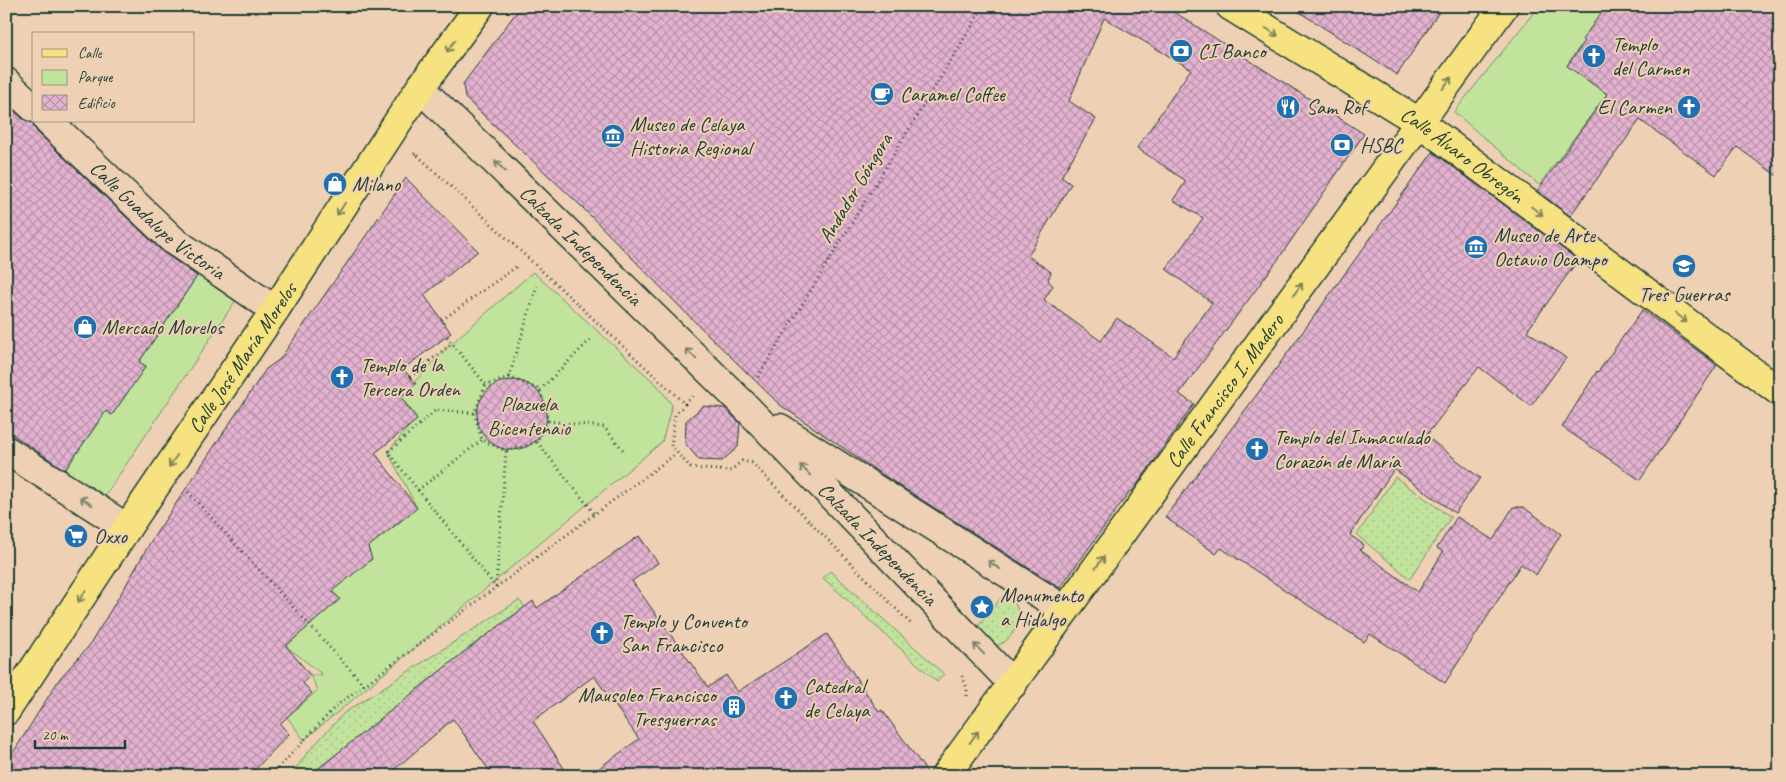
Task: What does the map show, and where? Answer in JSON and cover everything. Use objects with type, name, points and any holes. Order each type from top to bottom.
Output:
[{"type":"main road","name":"Calle Álvaro Obregón","points":[[1230,6],[1419,122],[1780,392]]},
{"type":"main road","name":"Calle Francisco I. Madero","points":[[945,776],[1504,6]]},
{"type":"main road","name":"Calle José María Morelos","points":[[6,711],[275,310],[420,88],[478,7]]},
{"type":"street","points":[[6,82],[32,106]]},
{"type":"street","name":"Calzada Independencia","points":[[420,88],[742,404],[1012,684]]},
{"type":"street","name":"Calle Guadalupe Victoria","points":[[49,122],[174,242],[275,310]]},
{"type":"street","name":"Calzada Independencia","points":[[742,404],[1065,610]]},
{"type":"street","points":[[6,450],[127,528]]},
{"type":"path","name":"Andador Góngora","points":[[757,377],[984,6]]},
{"type":"path","points":[[410,159],[415,153],[685,404]]},
{"type":"path","points":[[442,320],[516,266]]},
{"type":"path","points":[[509,376],[537,286]]},
{"type":"path","points":[[447,337],[486,385]]},
{"type":"path","points":[[540,390],[593,337]]},
{"type":"path","points":[[410,377],[452,343]]},
{"type":"path","points":[[509,376],[540,390],[548,421],[537,442],[506,451],[482,440],[474,413],[486,385],[509,376]]},
{"type":"path","points":[[695,392],[676,416],[671,446],[677,453],[691,468],[730,472],[742,461],[752,463],[918,632]]},
{"type":"path","points":[[474,413],[436,410],[388,452],[496,588]]},
{"type":"path","points":[[548,421],[604,427],[624,451]]},
{"type":"path","points":[[418,490],[482,440]]},
{"type":"path","points":[[537,442],[596,514]]},
{"type":"path","points":[[496,588],[506,451]]},
{"type":"path","points":[[271,776],[336,706],[677,453]]},
{"type":"path","points":[[186,490],[364,685]]},
{"type":"path","points":[[960,674],[967,688],[967,699]]},
{"type":"green space","points":[[1539,6],[1608,6],[1567,65],[1607,94],[1539,185],[1454,112]]},
{"type":"green space","points":[[202,269],[240,294],[105,496],[65,470],[106,411],[112,415],[145,367],[139,362]]},
{"type":"green space","name":"Plazuela Bicentenaio","points":[[533,272],[658,386],[672,405],[662,442],[304,740],[287,717],[318,690],[310,675],[323,675],[286,646],[340,599],[329,588],[371,559],[368,547],[417,508],[388,452],[417,417],[400,397],[452,343]]},
{"type":"green space","points":[[1395,477],[1451,517],[1410,579],[1357,535]]},
{"type":"green space","points":[[830,571],[944,674],[937,682],[823,578]]},
{"type":"green space","points":[[1006,592],[1017,607],[1019,617],[1016,628],[1010,636],[1001,644],[993,645],[971,635]]},
{"type":"green space","points":[[519,600],[525,607],[464,652],[309,776],[290,776],[308,752],[344,713]]},
{"type":"building","points":[[521,6],[1165,6],[1364,134],[1277,261],[1179,394],[1194,404],[1132,492],[1130,491],[1060,588],[883,475],[780,405],[579,204],[465,98],[463,84]],"holes":[[[1104,18],[1191,69],[1137,148],[1186,181],[1173,200],[1203,218],[1166,269],[1212,303],[1173,357],[1117,318],[1101,341],[1044,300],[1053,286],[1048,280],[1051,272],[1028,256],[1071,184],[1061,177],[1096,119],[1069,101]]]},
{"type":"building","points":[[1290,6],[1443,6],[1397,75]]},
{"type":"building","name":"El Carmen","points":[[1606,6],[1780,6],[1780,178],[1737,147],[1716,175],[1640,120],[1570,216],[1537,191],[1607,94],[1567,66],[1585,41],[1582,40]]},
{"type":"building","name":"Mercado Morelos","points":[[6,104],[23,119],[33,123],[37,132],[163,252],[197,276],[139,362],[146,366],[112,415],[106,411],[65,470],[6,430]]},
{"type":"building","points":[[1433,152],[1578,260],[1527,331],[1566,358],[1531,406],[1479,367],[1426,436],[1480,478],[1455,513],[1394,469],[1350,535],[1364,545],[1360,550],[1418,592],[1443,552],[1437,548],[1457,517],[1493,540],[1513,507],[1523,507],[1561,534],[1536,575],[1521,564],[1445,683],[1370,634],[1364,642],[1221,548],[1216,554],[1165,517],[1270,377]]},
{"type":"building","points":[[406,178],[478,251],[424,295],[451,333],[403,369],[416,384],[401,397],[417,420],[375,453],[417,508],[368,547],[372,559],[332,591],[340,599],[286,646],[310,675],[303,683],[312,693],[280,724],[289,734],[249,776],[6,776],[6,764],[60,678],[89,646],[151,541],[266,369],[280,359]]},
{"type":"building","points":[[1642,310],[1717,365],[1640,480],[1562,427],[1597,371]]},
{"type":"building","points":[[519,380],[532,386],[541,395],[545,401],[547,415],[545,429],[537,440],[526,448],[505,450],[498,448],[487,440],[479,429],[477,408],[479,401],[487,390],[498,382]]},
{"type":"building","points":[[703,406],[724,408],[740,423],[738,447],[722,461],[699,460],[685,443],[686,421]]},
{"type":"building","name":"Templo y Convento San Francisco","points":[[639,536],[658,563],[632,581],[708,687],[726,675],[737,692],[827,634],[879,712],[882,710],[930,776],[588,776],[639,739],[594,676],[533,721],[569,776],[493,776],[453,719],[387,776],[309,776],[464,652],[533,601],[537,608]]},
{"type":"place","name":"CI Banco","points":[[1181,51]]},
{"type":"place","name":"Templo del Carmen","points":[[1594,56]]},
{"type":"place","name":"Caramel Coffee","points":[[882,94]]},
{"type":"place","name":"Sam Rof","points":[[1288,107]]},
{"type":"place","name":"El Carmen","points":[[1689,107]]},
{"type":"place","name":"Museo de Celaya Historia Regional","points":[[613,136]]},
{"type":"place","name":"HSBC","points":[[1342,145]]},
{"type":"place","name":"Milano","points":[[335,184]]},
{"type":"place","name":"Museo de Arte Octavio Ocampo","points":[[1476,247]]},
{"type":"place","name":"Tres Guerras","points":[[1684,266]]},
{"type":"place","name":"Mercado Morelos","points":[[85,327]]},
{"type":"place","name":"Templo de la Tercera Orden","points":[[342,377]]},
{"type":"place","name":"Templo del Inmaculado Corazón de María","points":[[1257,449]]},
{"type":"place","name":"Oxxo","points":[[76,536]]},
{"type":"place","name":"Monumento a Hidalgo","points":[[982,607]]},
{"type":"place","name":"Templo y Convento San Francisco","points":[[602,633]]},
{"type":"place","name":"Catedral de Celaya","points":[[786,698]]},
{"type":"place","name":"Mausoleo Francisco Tresguerras","points":[[734,707]]}]
